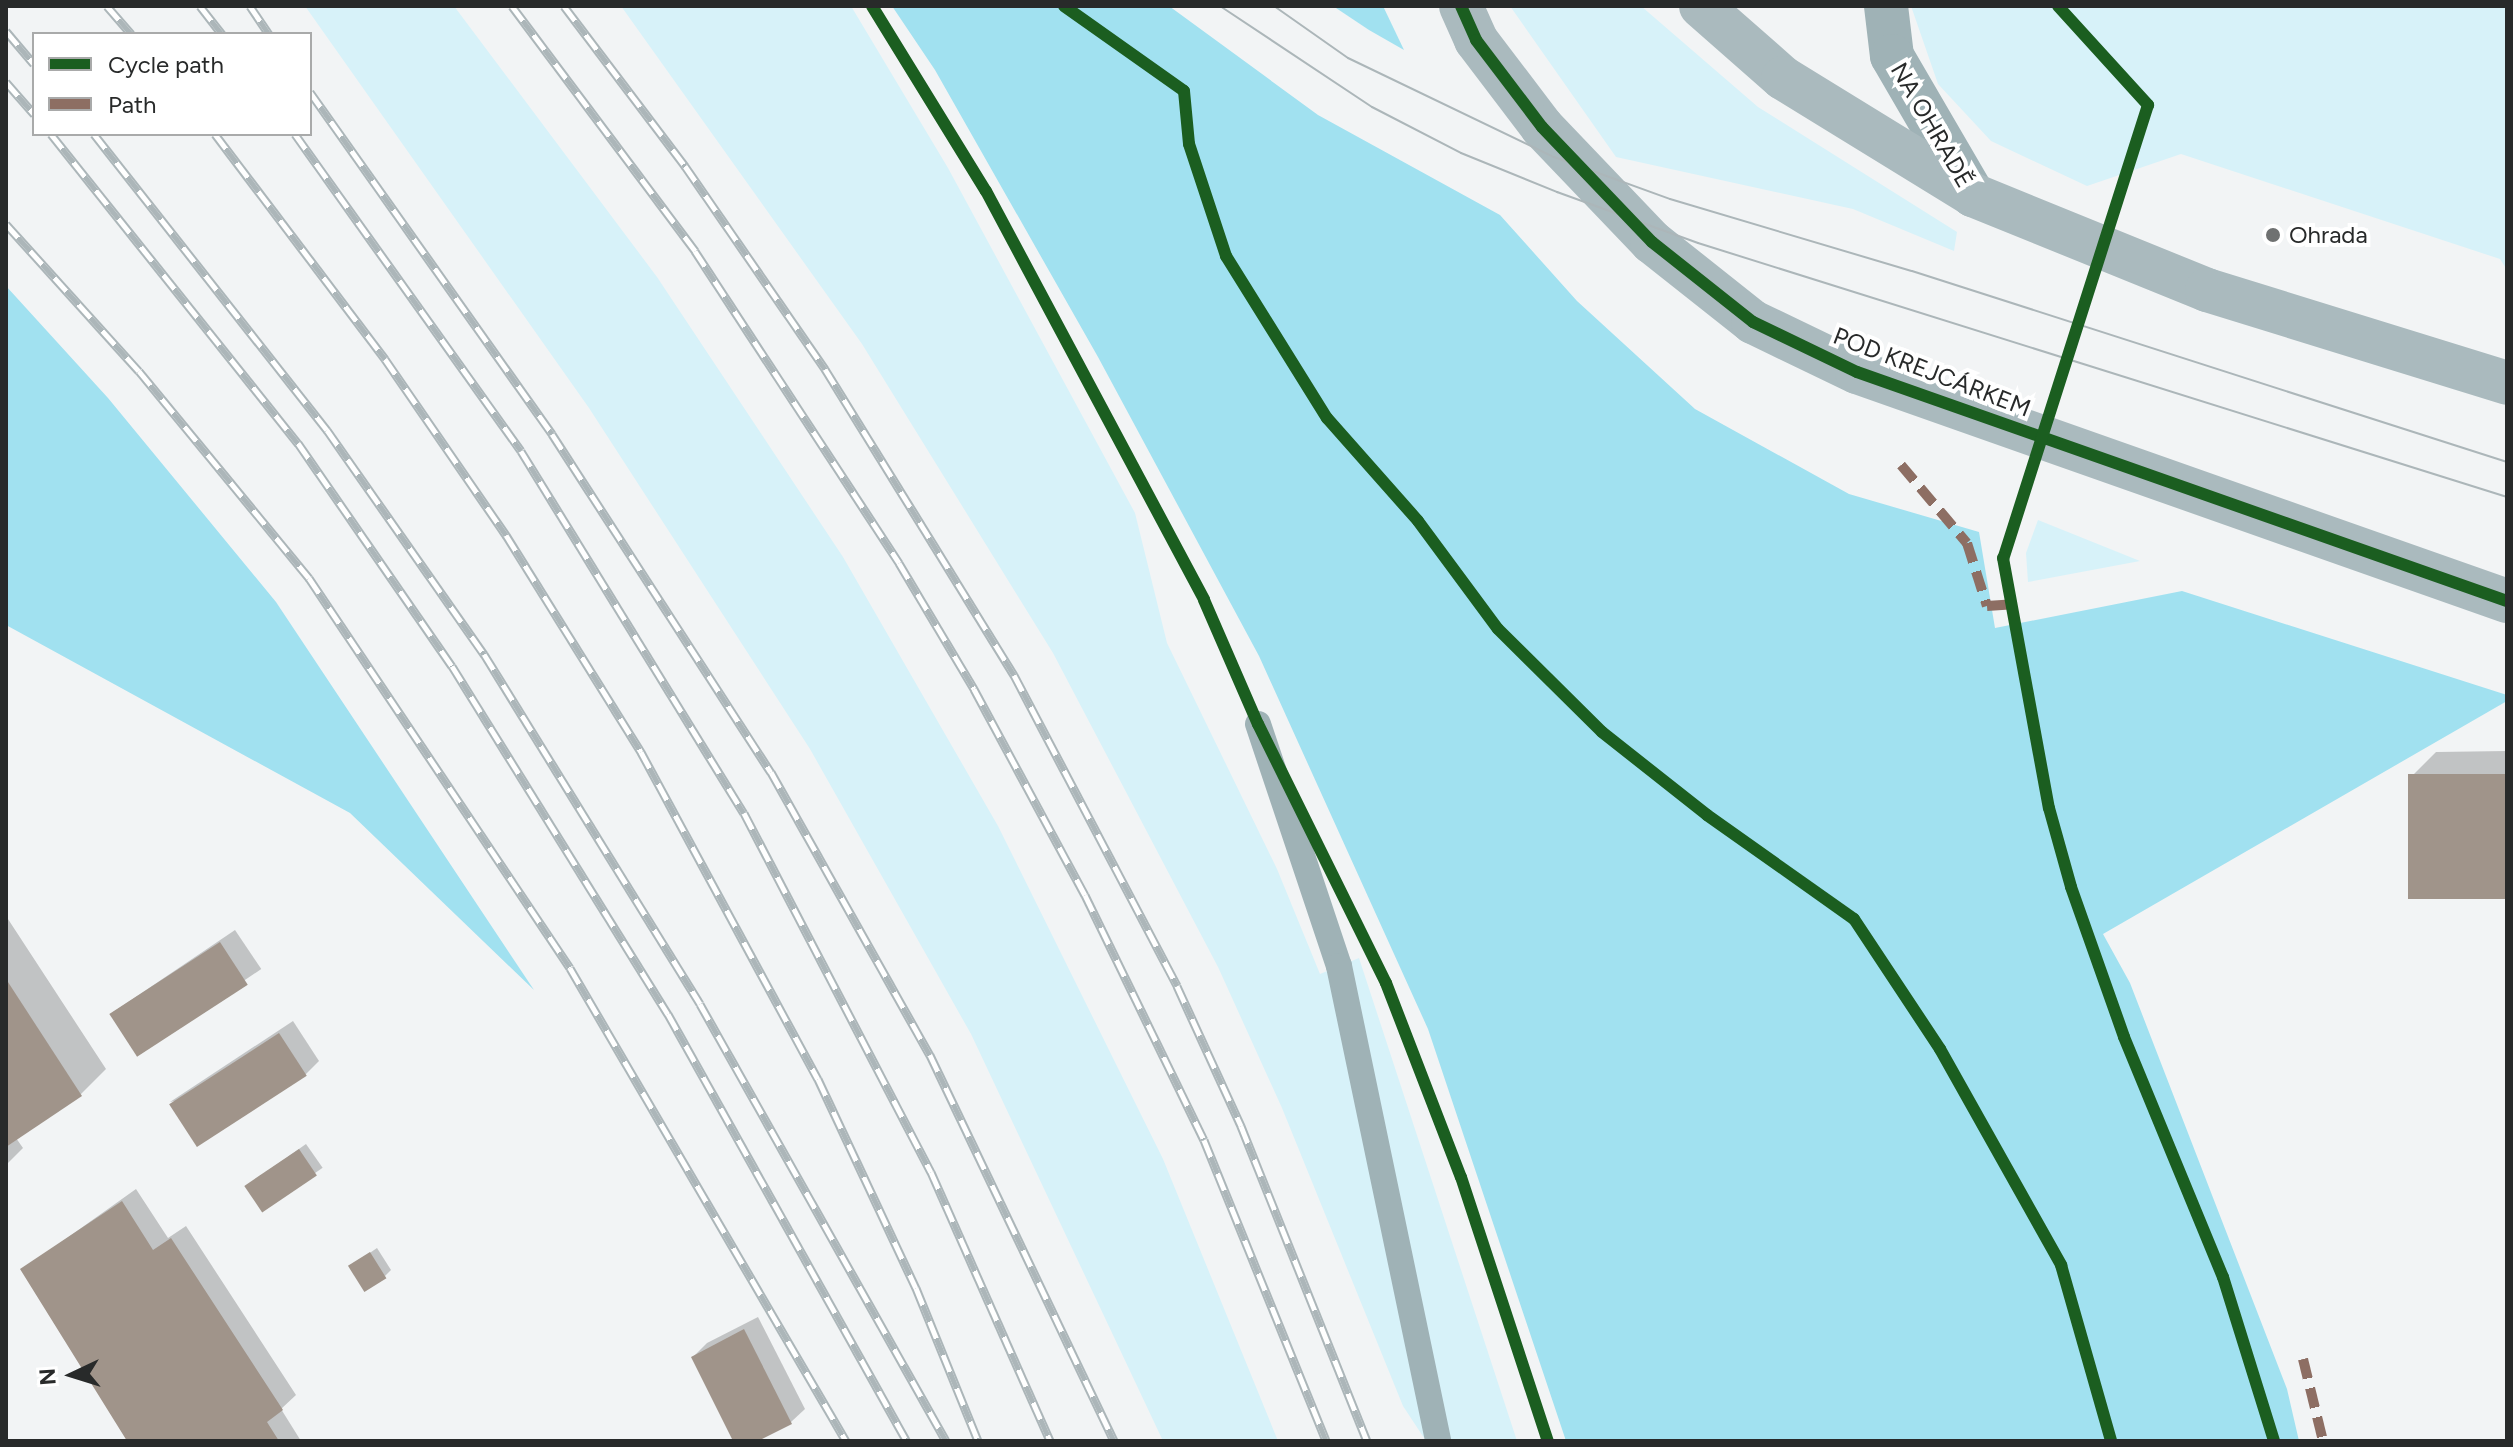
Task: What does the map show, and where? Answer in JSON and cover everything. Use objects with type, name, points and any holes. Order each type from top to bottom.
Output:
[{"type":"main road","name":"POD KREJCÁRKEM","points":[[1461,6],[1476,40],[1542,127],[1652,242],[1753,322],[1857,372],[2507,601]]},
{"type":"main road","points":[[1701,6],[1783,78],[1973,195],[2207,290],[2507,383]]},
{"type":"street","name":"NA OHRADĚ","points":[[1886,6],[1892,56],[1973,195]]},
{"type":"lane","points":[[1258,724],[1339,966],[1438,1441]]},
{"type":"shaded area","points":[[305,6],[454,6],[657,277],[843,557],[998,826],[1163,1159],[1278,1441],[1163,1441],[971,1034],[810,749],[589,408]]},
{"type":"shaded area","points":[[621,6],[851,6],[948,168],[1135,513],[1167,643],[1277,869],[1320,974],[1359,958],[1517,1441],[1426,1441],[1403,1406],[1282,1108],[1218,967],[1053,653],[862,344]]},
{"type":"shaded area","points":[[892,6],[1169,6],[1318,115],[1500,215],[1577,301],[1695,409],[1849,494],[1979,532],[1995,628],[2182,591],[2507,695],[2507,701],[2103,934],[2130,983],[2287,1389],[2299,1441],[1566,1441],[1428,1029],[1259,656],[1098,357],[935,70]]},
{"type":"shaded area","points":[[1333,6],[1383,6],[1404,50],[1369,30]]},
{"type":"shaded area","points":[[1510,6],[1641,6],[1758,107],[1957,232],[1954,251],[1853,209],[1616,157]]},
{"type":"shaded area","points":[[1911,6],[2507,6],[2507,270],[2500,259],[2181,154],[2087,186],[1991,141],[1938,84]]},
{"type":"shaded area","points":[[6,286],[108,398],[276,602],[534,990],[350,813],[6,625]]},
{"type":"shaded area","points":[[2038,520],[2140,561],[2028,582],[2026,553]]},
{"type":"building","points":[[2408,774],[2507,774],[2507,899],[2408,899]]},
{"type":"building","points":[[220,942],[248,985],[137,1057],[109,1014]]},
{"type":"building","points":[[6,979],[82,1096],[6,1147]]},
{"type":"building","points":[[279,1033],[307,1076],[197,1147],[169,1104]]},
{"type":"building","points":[[299,1149],[317,1176],[262,1212],[244,1186]]},
{"type":"building","points":[[122,1201],[153,1250],[171,1238],[283,1410],[267,1422],[279,1441],[127,1441],[20,1269]]},
{"type":"building","points":[[370,1252],[386,1278],[364,1292],[348,1266]]},
{"type":"building","points":[[744,1329],[792,1424],[758,1441],[733,1441],[691,1357]]},
{"type":"tram line","points":[[1220,6],[1372,107],[1461,153],[1557,192],[1698,243],[2507,497]]},
{"type":"tram line","points":[[1274,6],[1348,58],[1554,157],[1670,199],[1912,271],[2507,462]]},
{"type":"railway","points":[[107,6],[129,32]]},
{"type":"railway","points":[[200,6],[220,32]]},
{"type":"railway","points":[[250,6],[268,32]]},
{"type":"railway","points":[[512,6],[695,251],[899,563],[974,689],[1085,895],[1204,1140],[1326,1441]]},
{"type":"railway","points":[[564,6],[685,166],[825,369],[1014,675],[1177,986],[1241,1126],[1367,1441]]},
{"type":"railway","points":[[6,31],[32,62]]},
{"type":"railway","points":[[6,82],[32,112]]},
{"type":"railway","points":[[312,95],[552,434],[771,772],[930,1055],[1114,1441]]},
{"type":"railway","points":[[53,136],[298,443],[452,666],[668,1014],[907,1441]]},
{"type":"railway","points":[[96,136],[327,430],[484,654],[700,1004],[946,1441]]},
{"type":"railway","points":[[217,136],[385,359],[506,535],[641,752],[818,1079],[916,1288],[978,1441]]},
{"type":"railway","points":[[296,136],[521,451],[744,813],[931,1172],[1050,1441]]},
{"type":"railway","points":[[6,224],[139,371],[309,578],[570,968],[846,1441]]},
{"type":"marked path","points":[[1901,465],[1967,543],[1987,606],[2013,604]]},
{"type":"marked path","points":[[2303,1359],[2323,1441]]},
{"type":"cycle path","points":[[872,6],[986,191],[1204,600],[1258,724],[1386,983],[1461,1177],[1548,1441]]},
{"type":"cycle path","points":[[1064,6],[1184,91],[1189,144],[1226,256],[1327,418],[1418,521],[1498,629],[1602,732],[1707,815],[1854,919],[1940,1049],[2061,1265],[2111,1441]]},
{"type":"cycle path","points":[[1461,6],[1476,40],[1542,127],[1652,242],[1753,322],[1857,372],[2507,601]]},
{"type":"cycle path","points":[[2058,6],[2148,105],[2003,558],[2049,808],[2071,887],[2124,1037],[2223,1277],[2274,1441]]},
{"type":"place","name":"Ohrada","points":[[2273,235]]}]
